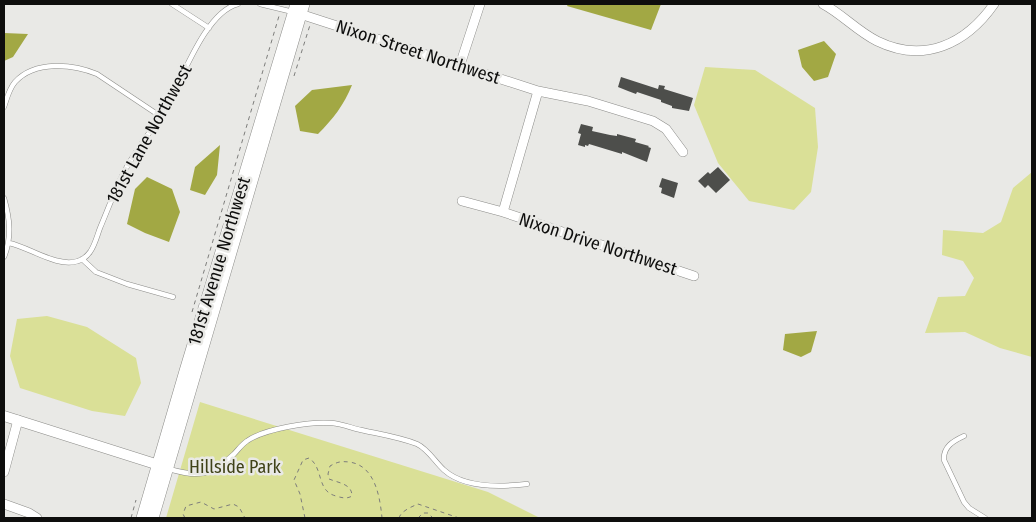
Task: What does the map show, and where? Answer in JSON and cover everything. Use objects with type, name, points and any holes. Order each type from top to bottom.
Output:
[{"type":"main road","name":"181st Avenue Northwest","points":[[142,518],[163,466],[298,9]]},
{"type":"main road","name":"181st Avenue Northwest","points":[[153,518],[163,466]]},
{"type":"street","points":[[460,65],[480,4]]},
{"type":"street","points":[[823,4],[877,41],[910,51],[926,51],[961,38],[974,28],[994,4]]},
{"type":"street","name":"Nixon Street Northwest","points":[[298,9],[538,91],[588,101],[653,121],[666,129],[683,152]]},
{"type":"street","points":[[503,212],[538,91]]},
{"type":"street","name":"Nixon Drive Northwest","points":[[462,201],[503,212],[694,276]]},
{"type":"street","points":[[4,416],[163,466]]},
{"type":"street","points":[[4,472],[18,420]]},
{"type":"street","points":[[4,504],[37,518]]},
{"type":"lane","points":[[172,4],[209,28]]},
{"type":"lane","name":"181st Lane Northwest","points":[[82,259],[90,252],[94,245],[124,171],[160,116],[209,28],[226,8],[238,4]]},
{"type":"lane","points":[[260,4],[298,9]]},
{"type":"lane","points":[[4,107],[12,87],[24,74],[39,68],[68,66],[97,74],[160,116]]},
{"type":"lane","points":[[4,198],[10,222],[9,243],[4,257]]},
{"type":"lane","points":[[9,243],[21,245],[39,254],[64,262],[82,259],[96,272],[173,298]]},
{"type":"lane","points":[[163,466],[183,473],[205,475],[223,464],[248,440],[277,429],[332,423],[418,445],[432,456],[443,470],[457,480],[505,486],[527,484]]},
{"type":"lane","points":[[964,436],[946,448],[943,454],[944,460],[969,508],[985,518]]},
{"type":"path","points":[[190,320],[280,13]]},
{"type":"path","points":[[305,518],[300,494],[294,480],[303,460],[309,458],[315,462],[319,470],[324,489],[330,495],[341,498],[352,496],[352,490],[350,487],[329,479],[330,466],[338,462],[352,462],[366,468],[377,488],[382,518]]},
{"type":"path","points":[[185,518],[183,514],[186,506],[200,502],[214,509],[233,504],[239,507],[245,518]]},
{"type":"path","points":[[399,518],[407,509],[418,504],[458,518]]},
{"type":"path","points":[[418,518],[423,513],[428,513],[433,518]]},
{"type":"green space","points":[[705,67],[755,70],[815,108],[818,147],[811,192],[794,210],[749,201],[718,163],[694,105]]},
{"type":"green space","points":[[1032,172],[1032,357],[1000,348],[965,332],[925,333],[938,297],[965,296],[974,278],[963,261],[942,255],[943,230],[983,233],[1001,222],[1013,188]]},
{"type":"green space","points":[[47,316],[87,327],[136,358],[141,383],[125,416],[92,411],[20,388],[10,356],[17,319]]},
{"type":"green space","name":"Hillside Park","points":[[200,402],[488,492],[540,518],[166,518]]},
{"type":"shaded area","points":[[568,4],[661,4],[651,30],[567,6]]},
{"type":"shaded area","points":[[4,33],[28,34],[13,57],[4,61]]},
{"type":"shaded area","points":[[824,41],[836,54],[828,77],[814,81],[802,67],[798,50]]},
{"type":"shaded area","points":[[352,85],[338,111],[318,134],[300,131],[295,106],[312,90]]},
{"type":"shaded area","points":[[220,145],[217,175],[205,195],[190,190],[195,167]]},
{"type":"shaded area","points":[[147,177],[172,189],[180,212],[169,242],[127,224],[135,189]]},
{"type":"shaded area","points":[[817,331],[811,352],[801,357],[783,350],[785,334]]},
{"type":"building","points":[[621,77],[658,89],[659,85],[665,86],[664,89],[693,98],[689,111],[672,108],[672,106],[661,102],[661,100],[618,87]]},
{"type":"building","points":[[581,124],[593,127],[592,131],[617,136],[617,134],[636,139],[635,142],[649,146],[651,148],[647,162],[622,152],[622,154],[589,144],[588,146],[585,145],[585,147],[578,145],[581,134],[578,133]]},
{"type":"building","points":[[718,167],[730,180],[716,193],[708,185],[705,188],[698,181],[708,172],[710,174]]},
{"type":"building","points":[[662,178],[678,183],[674,198],[661,193],[662,188],[659,187]]}]
